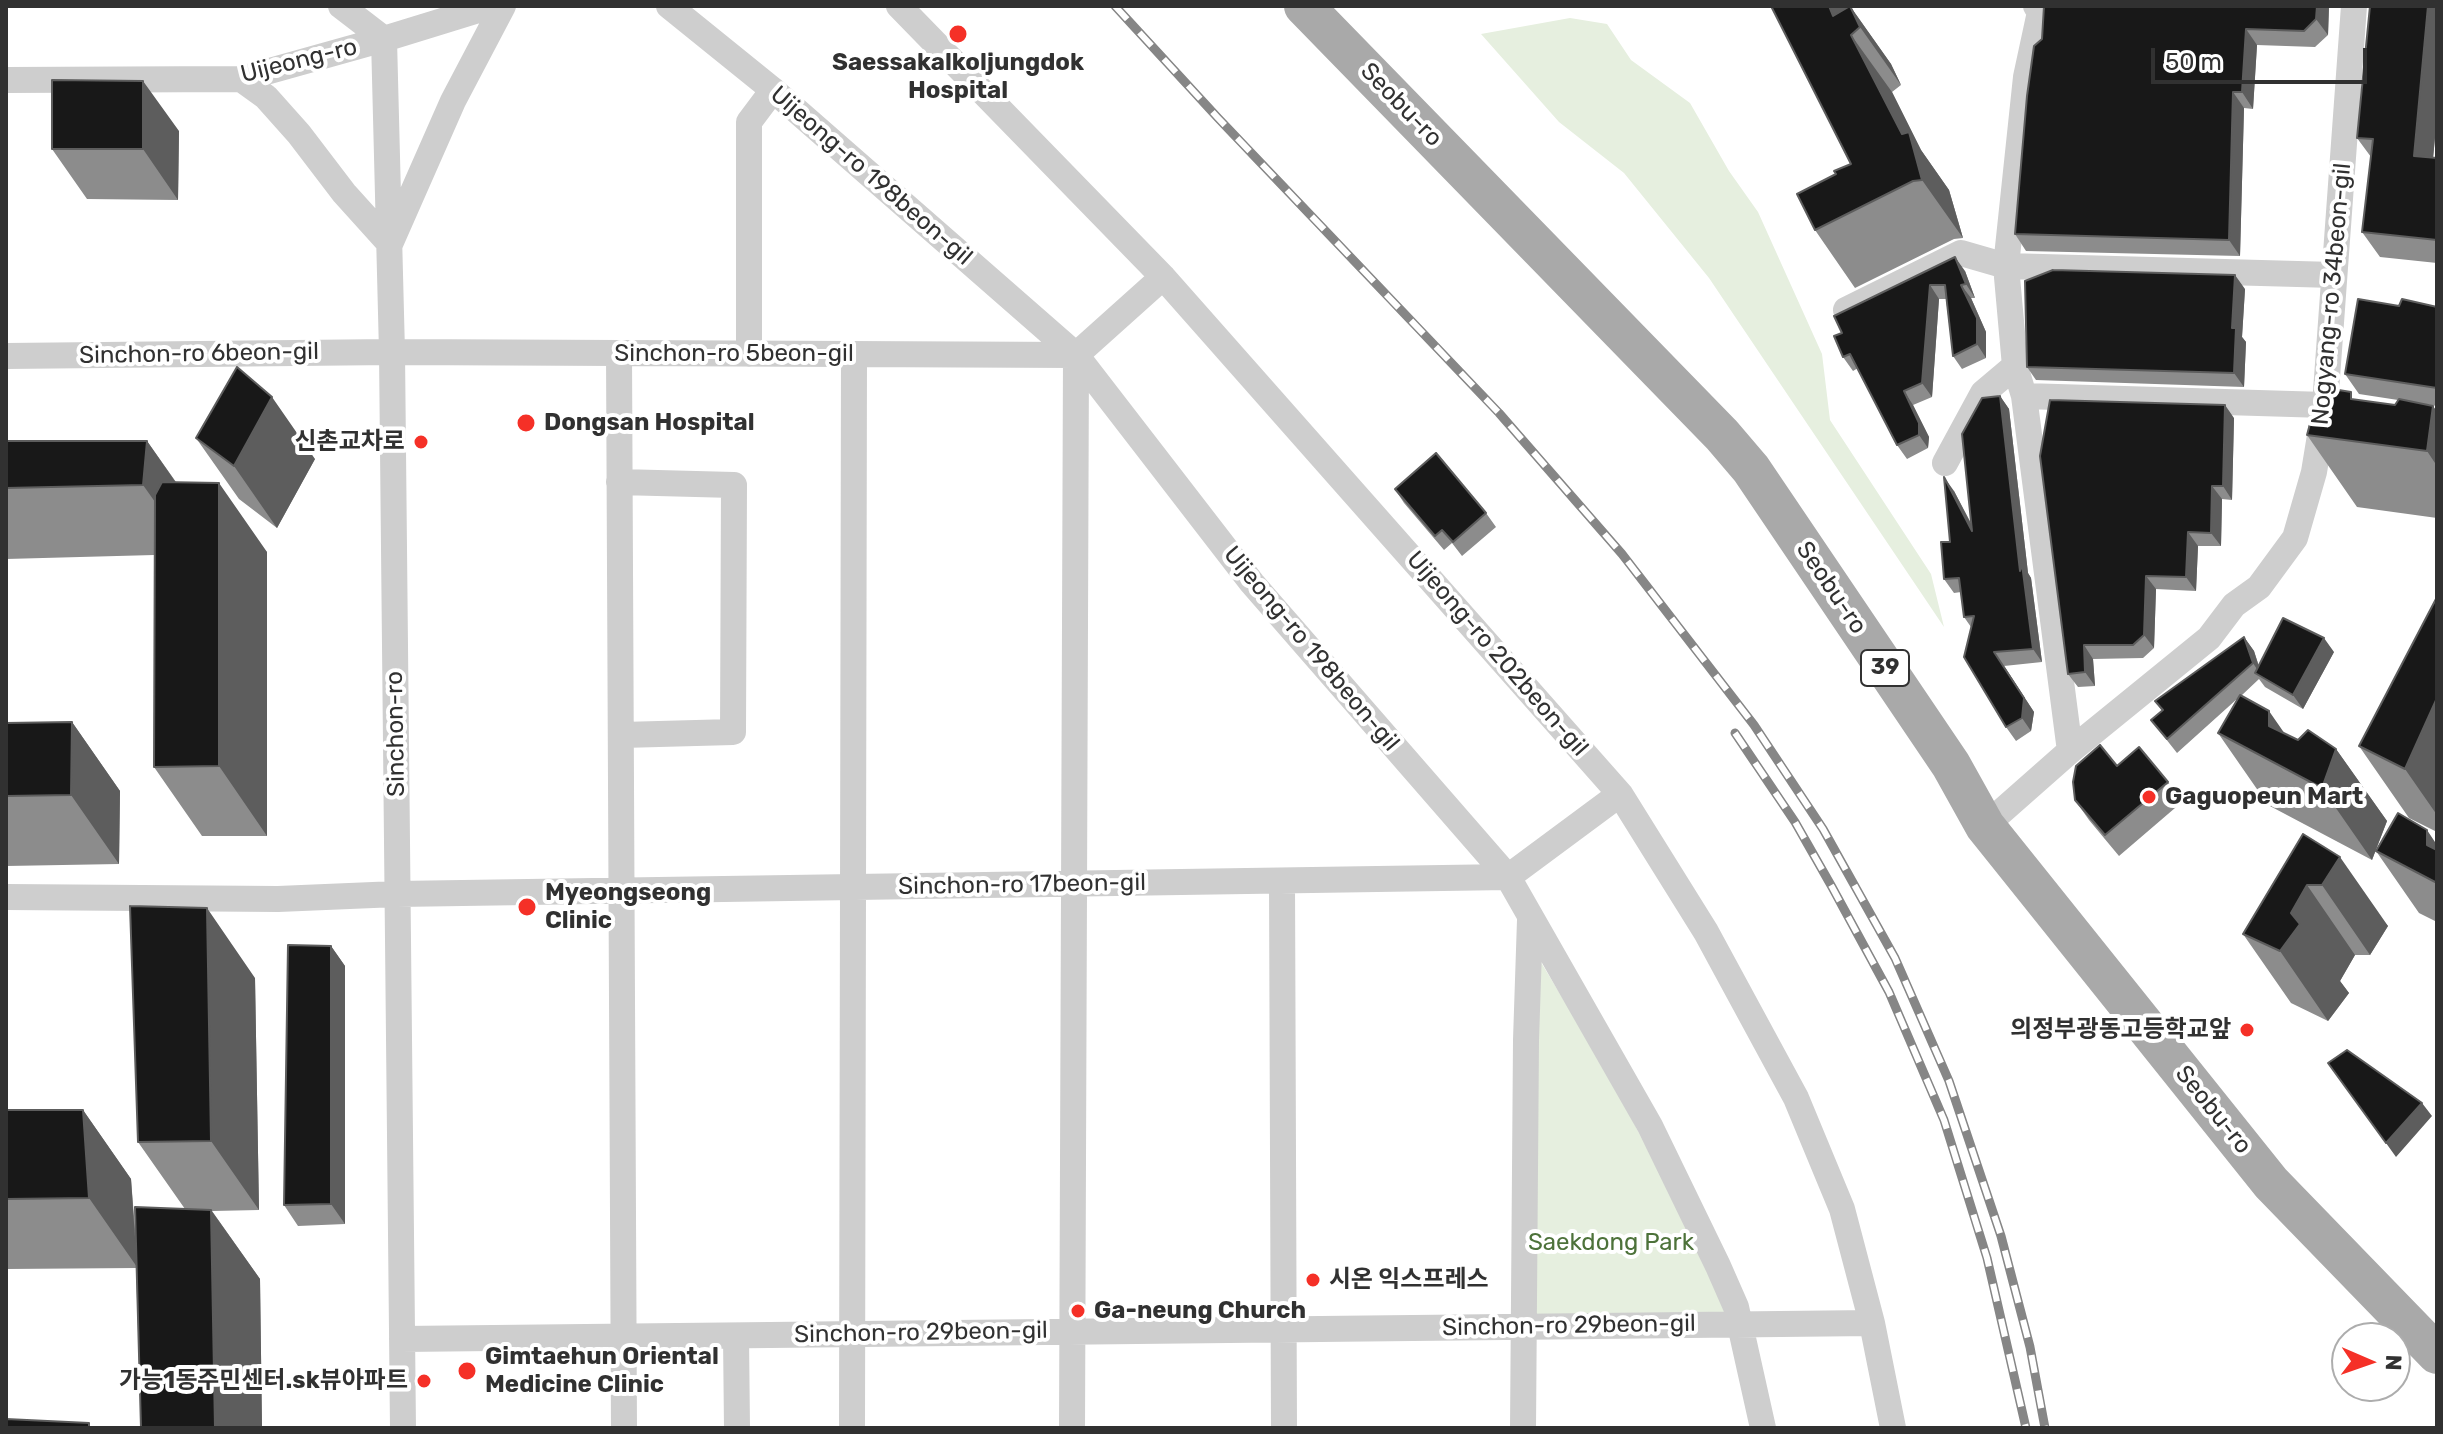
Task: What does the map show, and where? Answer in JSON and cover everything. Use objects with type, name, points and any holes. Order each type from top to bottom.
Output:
[{"type":"main road","name":"Seobu-ro","points":[[1304,6],[1722,435],[1751,469],[1951,765],[1985,826],[2271,1183],[2437,1354]]},
{"type":"street","points":[[341,6],[384,39]]},
{"type":"street","name":"Uijeong-ro","points":[[6,80],[241,79],[491,6]]},
{"type":"street","points":[[241,79],[266,97],[390,244],[453,101],[503,6]]},
{"type":"street","name":"Uijeong-ro 198beon-gil","points":[[669,6],[773,90],[1076,355],[1252,583],[1508,877],[1650,1126],[1718,1266],[1736,1307],[1763,1428]]},
{"type":"street","name":"Uijeong-ro 202beon-gil","points":[[899,6],[1163,277],[1620,794],[1706,932],[1796,1098],[1842,1209],[1872,1323],[1893,1428]]},
{"type":"street","points":[[2036,6],[2040,12],[2026,77],[2006,266],[2015,366],[2024,396],[2070,751]]},
{"type":"street","name":"Nogyang-ro 34beon-gil","points":[[1985,826],[2070,751],[2209,638],[2234,605],[2259,587],[2295,538],[2314,472],[2325,405],[2354,6]]},
{"type":"street","name":"Sinchon-ro","points":[[384,39],[392,352],[403,1428]]},
{"type":"street","points":[[749,354],[749,122],[773,90]]},
{"type":"street","points":[[1837,315],[1961,253],[2006,266],[2334,275]]},
{"type":"street","points":[[1072,1428],[1076,355],[1163,277]]},
{"type":"street","name":"Sinchon-ro 5beon-gil","points":[[392,352],[1076,355]]},
{"type":"street","name":"Sinchon-ro 6beon-gil","points":[[6,356],[392,352]]},
{"type":"street","points":[[619,353],[624,1428]]},
{"type":"street","points":[[852,1428],[854,354]]},
{"type":"street","points":[[1945,463],[1983,393],[2015,366]]},
{"type":"street","points":[[2024,396],[2325,405]]},
{"type":"street","points":[[619,482],[734,485],[733,732],[622,735]]},
{"type":"street","points":[[1508,877],[1620,794]]},
{"type":"street","name":"Sinchon-ro 17beon-gil","points":[[6,897],[278,899],[397,894],[1508,877]]},
{"type":"street","points":[[1282,881],[1284,1428]]},
{"type":"street","points":[[1523,1428],[1530,919]]},
{"type":"street","name":"Sinchon-ro 29beon-gil","points":[[402,1339],[1872,1323]]},
{"type":"street","points":[[736,1336],[737,1428]]},
{"type":"green space","points":[[1570,18],[1607,24],[1631,60],[1690,103],[1729,171],[1758,212],[1822,354],[1830,420],[1931,574],[1944,627],[1709,278],[1624,173],[1559,122],[1481,34]]},
{"type":"green space","name":"Saekdong Park","points":[[1536,954],[1610,1077],[1681,1214],[1724,1306],[1725,1322],[1534,1319]]},
{"type":"building","points":[[1771,6],[1829,6],[1833,16],[1850,6],[1860,27],[1851,35],[1902,134],[1909,132],[1922,180],[1913,181],[1815,230],[1797,194],[1851,164]]},
{"type":"building","points":[[2044,6],[2317,6],[2316,19],[2304,31],[2246,29],[2242,92],[2233,92],[2229,240],[2015,234],[2027,96],[2034,46],[2042,39]]},
{"type":"building","points":[[2370,6],[2428,6],[2414,156],[2437,158],[2437,240],[2362,232],[2373,139],[2357,138]]},
{"type":"building","points":[[52,80],[143,81],[143,149],[52,149]]},
{"type":"building","points":[[1955,257],[1966,284],[1961,285],[1977,318],[1977,344],[1953,356],[1945,285],[1930,285],[1922,383],[1904,391],[1919,423],[1919,435],[1897,445],[1850,354],[1843,357],[1834,336],[1842,333],[1834,316]]},
{"type":"building","points":[[2053,270],[2235,275],[2232,328],[2236,328],[2234,373],[2027,367],[2025,281]]},
{"type":"building","points":[[2358,299],[2399,306],[2402,299],[2437,307],[2437,388],[2345,374]]},
{"type":"building","points":[[237,367],[272,397],[234,466],[196,438]]},
{"type":"building","points":[[2320,387],[2351,392],[2351,399],[2395,405],[2399,399],[2433,406],[2427,451],[2307,435]]},
{"type":"building","points":[[2000,396],[2020,571],[2022,564],[2033,649],[1994,652],[2024,698],[2022,718],[2006,727],[1964,657],[1974,616],[1964,617],[1959,578],[1944,579],[1941,542],[1950,542],[1944,477],[1972,531],[1962,434],[1982,398]]},
{"type":"building","points":[[2050,400],[2225,405],[2223,486],[2212,486],[2211,533],[2188,532],[2186,577],[2146,576],[2144,635],[2133,645],[2084,645],[2085,672],[2068,674],[2040,456]]},
{"type":"building","points":[[6,441],[147,441],[143,485],[6,488]]},
{"type":"building","points":[[1436,453],[1486,513],[1453,542],[1442,530],[1435,536],[1395,489]]},
{"type":"building","points":[[162,482],[219,483],[219,766],[154,767],[155,495]]},
{"type":"building","points":[[2437,597],[2437,698],[2405,769],[2359,746]]},
{"type":"building","points":[[2283,618],[2324,638],[2293,695],[2255,673]]},
{"type":"building","points":[[2244,637],[2253,663],[2167,739],[2151,720],[2163,710],[2155,701]]},
{"type":"building","points":[[2240,695],[2269,711],[2269,726],[2298,740],[2308,730],[2336,749],[2322,788],[2218,733]]},
{"type":"building","points":[[72,722],[71,795],[6,796],[6,723]]},
{"type":"building","points":[[2100,745],[2117,766],[2139,747],[2168,782],[2105,835],[2075,800],[2073,782],[2076,766]]},
{"type":"building","points":[[2398,813],[2427,830],[2427,845],[2437,850],[2437,883],[2376,851]]},
{"type":"building","points":[[2303,834],[2340,857],[2322,885],[2307,885],[2291,913],[2300,924],[2280,951],[2243,934]]},
{"type":"building","points":[[130,906],[207,908],[211,1141],[138,1142]]},
{"type":"building","points":[[288,945],[331,946],[331,1204],[284,1205]]},
{"type":"building","points":[[2347,1050],[2422,1103],[2386,1143],[2328,1063]]},
{"type":"building","points":[[6,1110],[83,1110],[89,1198],[6,1199]]},
{"type":"building","points":[[135,1207],[211,1210],[215,1428],[141,1428]]},
{"type":"building","points":[[6,1419],[89,1423],[89,1428],[6,1428]]},
{"type":"railway","points":[[1115,6],[1499,413],[1622,554],[1754,725],[1823,829],[1895,958],[1949,1081],[2001,1236],[2030,1347],[2045,1428]]},
{"type":"railway","points":[[1735,733],[1795,822],[1889,992],[1944,1120],[1987,1258],[2026,1428]]},
{"type":"place","name":"Saessakalkoljungdok Hospital","points":[[958,34]]},
{"type":"place","name":"Dongsan Hospital","points":[[526,423]]},
{"type":"place","name":"신촌교차로","points":[[421,442]]},
{"type":"place","name":"Gaguopeun Mart","points":[[2149,797]]},
{"type":"place","name":"Myeongseong Clinic","points":[[527,907]]},
{"type":"place","name":"의정부광동고등학교앞","points":[[2247,1030]]},
{"type":"place","name":"시온 익스프레스","points":[[1313,1280]]},
{"type":"place","name":"Ga-neung Church","points":[[1078,1311]]},
{"type":"place","name":"Gimtaehun Oriental Medicine Clinic","points":[[467,1371]]},
{"type":"place","name":"가능1동주민센터.sk뷰아파트","points":[[424,1381]]}]
